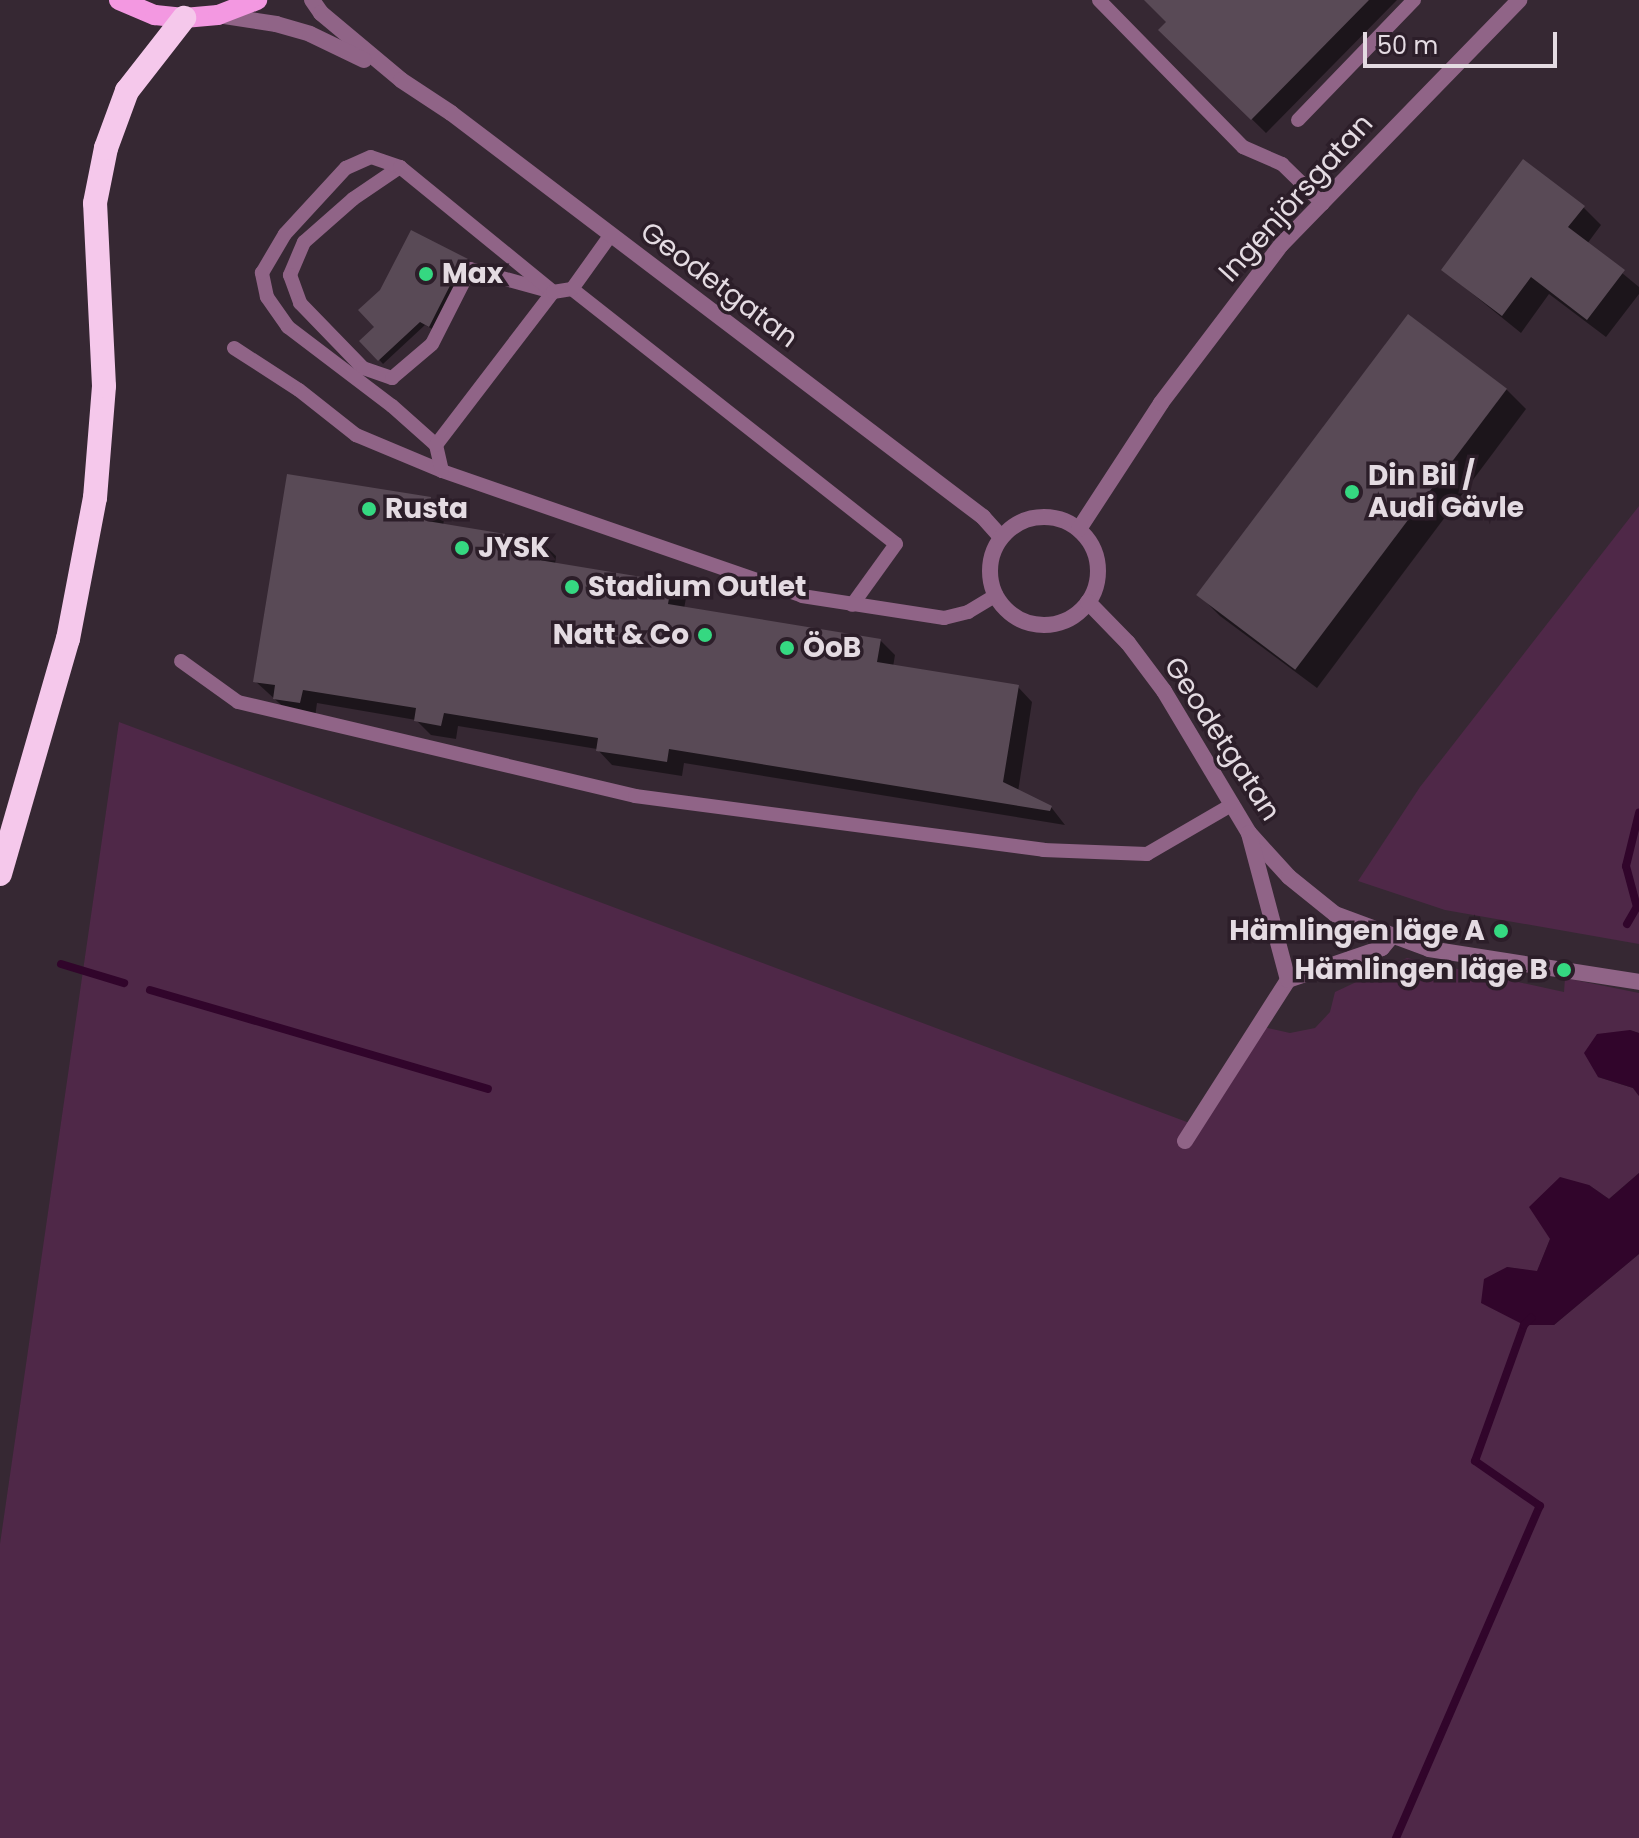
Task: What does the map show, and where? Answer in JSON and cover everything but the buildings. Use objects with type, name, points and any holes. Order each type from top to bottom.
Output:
[{"type":"highway","points":[[0,874],[68,639],[95,498],[104,386],[95,203],[106,148],[127,91],[184,18]]},
{"type":"main road","points":[[119,0],[155,15],[184,18],[218,15],[257,0]]},
{"type":"street","name":"Geodetgatan","points":[[312,0],[338,29],[401,80],[451,113],[983,517],[1001,537]]},
{"type":"street","name":"Ingenjörsgatan","points":[[1079,529],[1209,337],[1281,245],[1519,0]]},
{"type":"street","name":"Geodetgatan","points":[[218,15],[276,24],[310,34],[401,80]]},
{"type":"street","points":[[1038,517],[1064,520],[1079,529],[1096,556],[1096,588],[1088,602],[1063,622],[1032,623],[1017,618],[996,595],[990,565],[1001,537],[1014,525],[1038,517]]},
{"type":"street","name":"Geodetgatan","points":[[1088,602],[1118,632],[1164,691],[1249,833],[1289,877],[1335,914],[1429,949],[1639,982]]},
{"type":"street","points":[[1249,833],[1288,980]]},
{"type":"street","points":[[1185,1141],[1288,980],[1382,948],[1391,937]]},
{"type":"lane","points":[[1099,0],[1243,147],[1282,164],[1323,204]]},
{"type":"lane","points":[[1298,120],[1414,0]]},
{"type":"lane","points":[[442,471],[436,445],[392,406],[288,327],[267,297],[262,273],[285,234],[346,168],[371,157],[400,167],[553,292]]},
{"type":"lane","points":[[400,167],[353,199],[304,242],[290,275],[300,303],[363,368],[392,378],[432,344],[470,269],[553,292],[572,289],[610,236]]},
{"type":"lane","points":[[572,289],[896,544],[852,605]]},
{"type":"lane","points":[[436,445],[553,292]]},
{"type":"lane","points":[[234,348],[299,390],[356,435],[442,471],[802,596],[944,618],[968,612],[996,595]]},
{"type":"lane","points":[[181,661],[238,702],[635,796],[1043,850],[1147,854],[1233,804]]},
{"type":"shaded area","points":[[1639,506],[1639,944],[1445,910],[1358,881],[1420,787]]},
{"type":"shaded area","points":[[119,722],[1195,1125],[1259,1026],[1290,1033],[1315,1028],[1330,1012],[1335,992],[1407,958],[1564,992],[1565,978],[1639,993],[1639,1033],[1630,1030],[1598,1077],[1633,1088],[1639,1096],[1639,1173],[1609,1199],[1589,1185],[1550,1239],[1537,1272],[1507,1267],[1554,1325],[1639,1254],[1639,1838],[0,1838],[0,1544]]},
{"type":"shaded area","points":[[1630,1030],[1639,1033],[1639,1096],[1633,1088],[1598,1077],[1584,1053],[1597,1034]]},
{"type":"shaded area","points":[[1639,1173],[1639,1254],[1554,1325],[1524,1325],[1481,1303],[1484,1279],[1507,1267],[1537,1271],[1550,1239],[1529,1207],[1560,1177],[1589,1185],[1609,1199]]},
{"type":"waterway","points":[[1627,924],[1637,907],[1626,866],[1639,813]]},
{"type":"waterway","points":[[61,964],[124,983]]},
{"type":"waterway","points":[[150,990],[488,1089]]},
{"type":"waterway","points":[[1396,1838],[1540,1506],[1475,1461],[1524,1325],[1531,1318]]},
{"type":"place","name":"Max","points":[[426,274]]},
{"type":"place","name":"Din Bil / Audi Gävle","points":[[1352,492]]},
{"type":"place","name":"Rusta","points":[[369,509]]},
{"type":"place","name":"JYSK","points":[[462,548]]},
{"type":"place","name":"Stadium Outlet","points":[[572,587]]},
{"type":"place","name":"Natt & Co","points":[[705,635]]},
{"type":"place","name":"ÖoB","points":[[787,648]]},
{"type":"place","name":"Hämlingen läge A","points":[[1501,931]]},
{"type":"place","name":"Hämlingen läge B","points":[[1564,970]]}]
